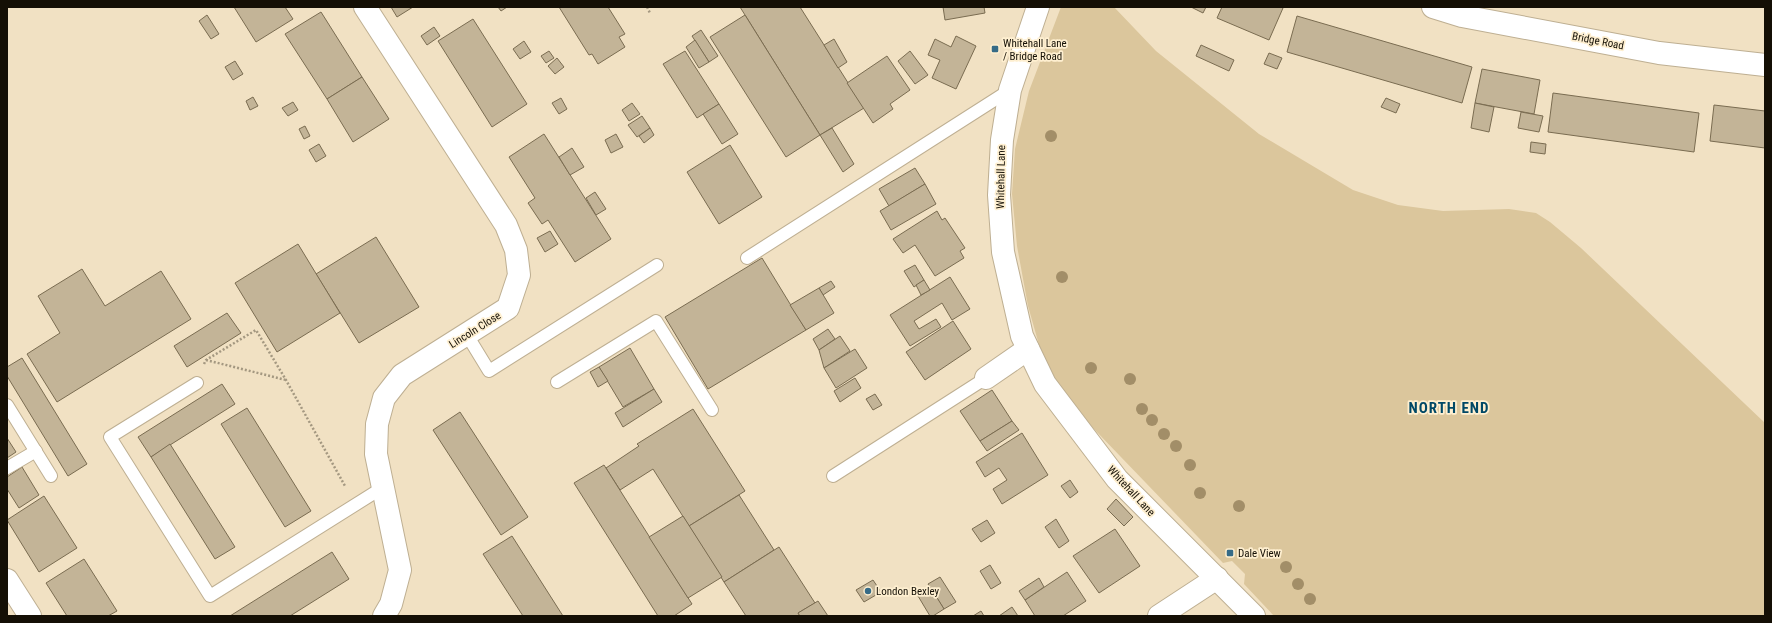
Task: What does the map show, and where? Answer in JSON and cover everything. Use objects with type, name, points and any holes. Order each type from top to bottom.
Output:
[{"type":"street","name":"Lincoln Close","points":[[365,7],[506,225],[516,250],[519,275],[508,308],[402,375],[384,398],[377,424],[376,454],[400,570],[391,604],[384,616]]},
{"type":"street","name":"Whitehall Lane","points":[[1038,7],[1010,90],[1001,148],[999,195],[1002,245],[1022,336],[1045,384],[1117,479],[1254,616]]},
{"type":"street","name":"Bridge Road","points":[[1433,7],[1462,16],[1659,53],[1765,65]]},
{"type":"street","points":[[986,378],[1028,349]]},
{"type":"street","points":[[1159,616],[1217,578]]},
{"type":"street","points":[[7,580],[30,616]]},
{"type":"lane","points":[[747,258],[1010,90]]},
{"type":"lane","points":[[467,335],[489,371],[657,265]]},
{"type":"lane","points":[[557,382],[656,321],[712,410]]},
{"type":"lane","points":[[833,476],[986,378]]},
{"type":"lane","points":[[197,383],[110,437],[210,596],[382,488]]},
{"type":"lane","points":[[7,405],[52,476]]},
{"type":"lane","points":[[7,468],[36,451]]},
{"type":"path","points":[[646,7],[650,13]]},
{"type":"path","points":[[197,383],[206,360],[256,330],[356,504]]},
{"type":"path","points":[[206,360],[286,380]]},
{"type":"shaded area","points":[[1061,7],[1114,7],[1156,51],[1259,134],[1353,190],[1398,205],[1443,211],[1509,209],[1536,213],[1550,222],[1581,248],[1765,423],[1765,616],[1274,616],[1244,584],[1245,574],[1232,561],[1223,563],[1068,402],[1045,366],[1028,306],[1017,246],[1012,194],[1015,149],[1029,91]]},
{"type":"building","points":[[234,7],[285,7],[293,19],[256,42]]},
{"type":"building","points":[[391,7],[413,7],[397,17]]},
{"type":"building","points":[[498,7],[507,7],[501,11]]},
{"type":"building","points":[[559,7],[608,7],[625,34],[619,37],[625,47],[598,64],[592,54],[589,55]]},
{"type":"building","points":[[740,7],[800,7],[864,108],[820,135]]},
{"type":"building","points":[[943,7],[984,7],[985,13],[945,20]]},
{"type":"building","points":[[1191,7],[1206,7],[1203,13]]},
{"type":"building","points":[[1222,7],[1283,8],[1269,40],[1217,18]]},
{"type":"building","points":[[321,12],[362,77],[327,99],[285,34]]},
{"type":"building","points":[[207,15],[219,34],[211,39],[199,21]]},
{"type":"building","points":[[745,15],[820,135],[786,157],[710,37]]},
{"type":"building","points":[[1297,16],[1472,67],[1462,103],[1287,52]]},
{"type":"building","points":[[473,19],[527,104],[492,127],[438,41]]},
{"type":"building","points":[[434,27],[440,36],[427,45],[421,36]]},
{"type":"building","points":[[701,30],[718,56],[709,62],[692,36]]},
{"type":"building","points":[[956,36],[976,46],[956,89],[932,78],[940,60],[928,55],[935,39],[951,47]]},
{"type":"building","points":[[834,39],[847,62],[838,68],[824,45]]},
{"type":"building","points":[[695,40],[709,62],[699,68],[686,47]]},
{"type":"building","points":[[524,41],[531,52],[520,59],[513,49]]},
{"type":"building","points":[[1201,45],[1234,60],[1229,71],[1196,56]]},
{"type":"building","points":[[549,51],[554,58],[546,63],[541,56]]},
{"type":"building","points":[[685,51],[719,104],[697,118],[663,64]]},
{"type":"building","points":[[910,51],[928,75],[915,84],[898,61]]},
{"type":"building","points":[[1269,53],[1282,58],[1277,69],[1264,64]]},
{"type":"building","points":[[887,56],[910,90],[890,104],[893,109],[873,123],[847,83]]},
{"type":"building","points":[[557,58],[564,67],[555,74],[548,66]]},
{"type":"building","points":[[235,61],[243,74],[233,80],[225,67]]},
{"type":"building","points":[[1482,69],[1540,80],[1534,114],[1475,103]]},
{"type":"building","points":[[362,77],[389,119],[353,142],[327,99]]},
{"type":"building","points":[[1553,93],[1699,113],[1694,152],[1548,132]]},
{"type":"building","points":[[253,97],[258,106],[250,110],[246,101]]},
{"type":"building","points":[[561,98],[567,109],[559,114],[552,103]]},
{"type":"building","points":[[1386,98],[1400,104],[1396,113],[1381,107]]},
{"type":"building","points":[[293,102],[298,110],[288,116],[282,108]]},
{"type":"building","points":[[632,103],[640,114],[629,121],[622,110]]},
{"type":"building","points":[[1475,103],[1494,107],[1489,132],[1471,128]]},
{"type":"building","points":[[719,104],[738,134],[722,144],[703,114]]},
{"type":"building","points":[[1714,105],[1765,111],[1765,148],[1710,141]]},
{"type":"building","points":[[1521,112],[1543,116],[1539,132],[1518,128]]},
{"type":"building","points":[[642,116],[650,128],[637,137],[628,125]]},
{"type":"building","points":[[305,126],[310,136],[304,139],[299,129]]},
{"type":"building","points":[[650,128],[654,135],[644,143],[639,136]]},
{"type":"building","points":[[832,128],[854,164],[843,172],[820,135]]},
{"type":"building","points":[[544,134],[611,239],[575,262],[548,220],[542,224],[528,203],[535,198],[509,157]]},
{"type":"building","points":[[616,134],[623,147],[611,153],[605,140]]},
{"type":"building","points":[[1531,142],[1546,144],[1545,154],[1530,152]]},
{"type":"building","points":[[319,144],[326,156],[316,162],[309,150]]},
{"type":"building","points":[[730,145],[762,197],[719,224],[687,172]]},
{"type":"building","points":[[572,148],[584,167],[570,175],[559,157]]},
{"type":"building","points":[[915,168],[925,184],[889,206],[879,189]]},
{"type":"building","points":[[925,184],[936,204],[891,230],[880,211]]},
{"type":"building","points":[[595,192],[606,209],[596,215],[586,198]]},
{"type":"building","points":[[937,211],[942,220],[945,218],[965,248],[960,251],[964,258],[935,276],[915,245],[903,253],[893,239]]},
{"type":"building","points":[[550,231],[558,244],[545,252],[537,238]]},
{"type":"building","points":[[376,237],[419,307],[359,343],[316,274]]},
{"type":"building","points":[[298,244],[340,313],[277,352],[235,283]]},
{"type":"building","points":[[762,258],[806,330],[708,389],[665,317]]},
{"type":"building","points":[[915,265],[924,280],[914,287],[904,271]]},
{"type":"building","points":[[82,269],[105,306],[161,271],[191,319],[57,402],[27,354],[60,333],[38,296]]},
{"type":"building","points":[[950,277],[970,309],[952,320],[942,303],[914,321],[919,329],[936,319],[941,327],[910,346],[890,315]]},
{"type":"building","points":[[924,280],[930,290],[921,295],[916,285]]},
{"type":"building","points":[[831,281],[835,287],[823,295],[819,288]]},
{"type":"building","points":[[819,288],[834,313],[806,330],[790,305]]},
{"type":"building","points":[[227,313],[241,333],[187,367],[174,346]]},
{"type":"building","points":[[953,321],[971,349],[925,380],[906,352]]},
{"type":"building","points":[[828,329],[835,339],[819,350],[813,339]]},
{"type":"building","points":[[840,336],[850,351],[824,368],[819,350]]},
{"type":"building","points":[[630,348],[654,389],[623,407],[599,367]]},
{"type":"building","points":[[855,349],[867,368],[836,388],[824,368]]},
{"type":"building","points":[[22,358],[87,464],[68,476],[7,376],[7,367]]},
{"type":"building","points":[[599,367],[608,381],[598,387],[590,372]]},
{"type":"building","points":[[855,378],[861,388],[840,402],[834,391]]},
{"type":"building","points":[[222,384],[235,404],[151,457],[138,437]]},
{"type":"building","points":[[654,389],[662,402],[623,427],[615,413]]},
{"type":"building","points":[[992,390],[1012,421],[980,441],[960,411]]},
{"type":"building","points":[[875,394],[882,405],[873,410],[866,399]]},
{"type":"building","points":[[247,408],[311,511],[285,527],[221,424]]},
{"type":"building","points":[[693,409],[745,491],[689,526],[653,469],[620,490],[606,468],[639,446],[637,444]]},
{"type":"building","points":[[460,412],[528,517],[501,535],[433,430]]},
{"type":"building","points":[[1012,421],[1019,430],[987,451],[980,441]]},
{"type":"building","points":[[1022,433],[1048,475],[1002,504],[993,489],[1007,480],[999,468],[985,477],[976,462]]},
{"type":"building","points":[[7,438],[16,452],[7,458]]},
{"type":"building","points":[[170,444],[235,547],[215,559],[151,457]]},
{"type":"building","points":[[604,465],[692,604],[674,616],[658,616],[574,483]]},
{"type":"building","points":[[22,467],[39,495],[19,508],[7,489],[7,477]]},
{"type":"building","points":[[1070,480],[1078,492],[1070,498],[1061,486]]},
{"type":"building","points":[[739,495],[774,550],[724,582],[689,526]]},
{"type":"building","points":[[44,496],[77,548],[39,572],[7,520]]},
{"type":"building","points":[[1116,499],[1133,517],[1124,526],[1107,509]]},
{"type":"building","points":[[683,516],[722,577],[688,598],[649,537]]},
{"type":"building","points":[[1056,519],[1069,541],[1059,548],[1045,527]]},
{"type":"building","points":[[987,520],[995,533],[981,542],[972,529]]},
{"type":"building","points":[[1115,529],[1140,566],[1099,593],[1073,556]]},
{"type":"building","points":[[512,536],[563,616],[523,616],[483,554]]},
{"type":"building","points":[[779,547],[815,603],[798,613],[800,616],[746,616],[724,582]]},
{"type":"building","points":[[332,552],[349,579],[290,616],[230,616]]},
{"type":"building","points":[[84,559],[117,611],[108,616],[67,616],[46,583]]},
{"type":"building","points":[[990,565],[1001,583],[991,589],[980,571]]},
{"type":"building","points":[[1067,572],[1086,601],[1063,616],[1035,616],[1025,600]]},
{"type":"building","points":[[940,577],[956,602],[944,609],[928,584]]},
{"type":"building","points":[[1039,578],[1044,587],[1025,600],[1019,591]]},
{"type":"building","name":"London Bexley","points":[[873,580],[881,592],[864,602],[856,590]]},
{"type":"building","points":[[931,588],[944,609],[933,616],[930,616],[918,596]]},
{"type":"building","points":[[818,601],[828,616],[800,616],[798,613]]},
{"type":"building","points":[[1012,607],[1018,616],[999,616]]},
{"type":"building","points":[[981,611],[984,616],[973,616]]},
{"type":"place","name":"Whitehall Lane / Bridge Road","points":[[995,49]]},
{"type":"place","name":"Dale View","points":[[1230,553]]},
{"type":"place","name":"London Bexley","points":[[868,591]]},
{"type":"district","name":"NORTH END","points":[[1449,408]]}]
